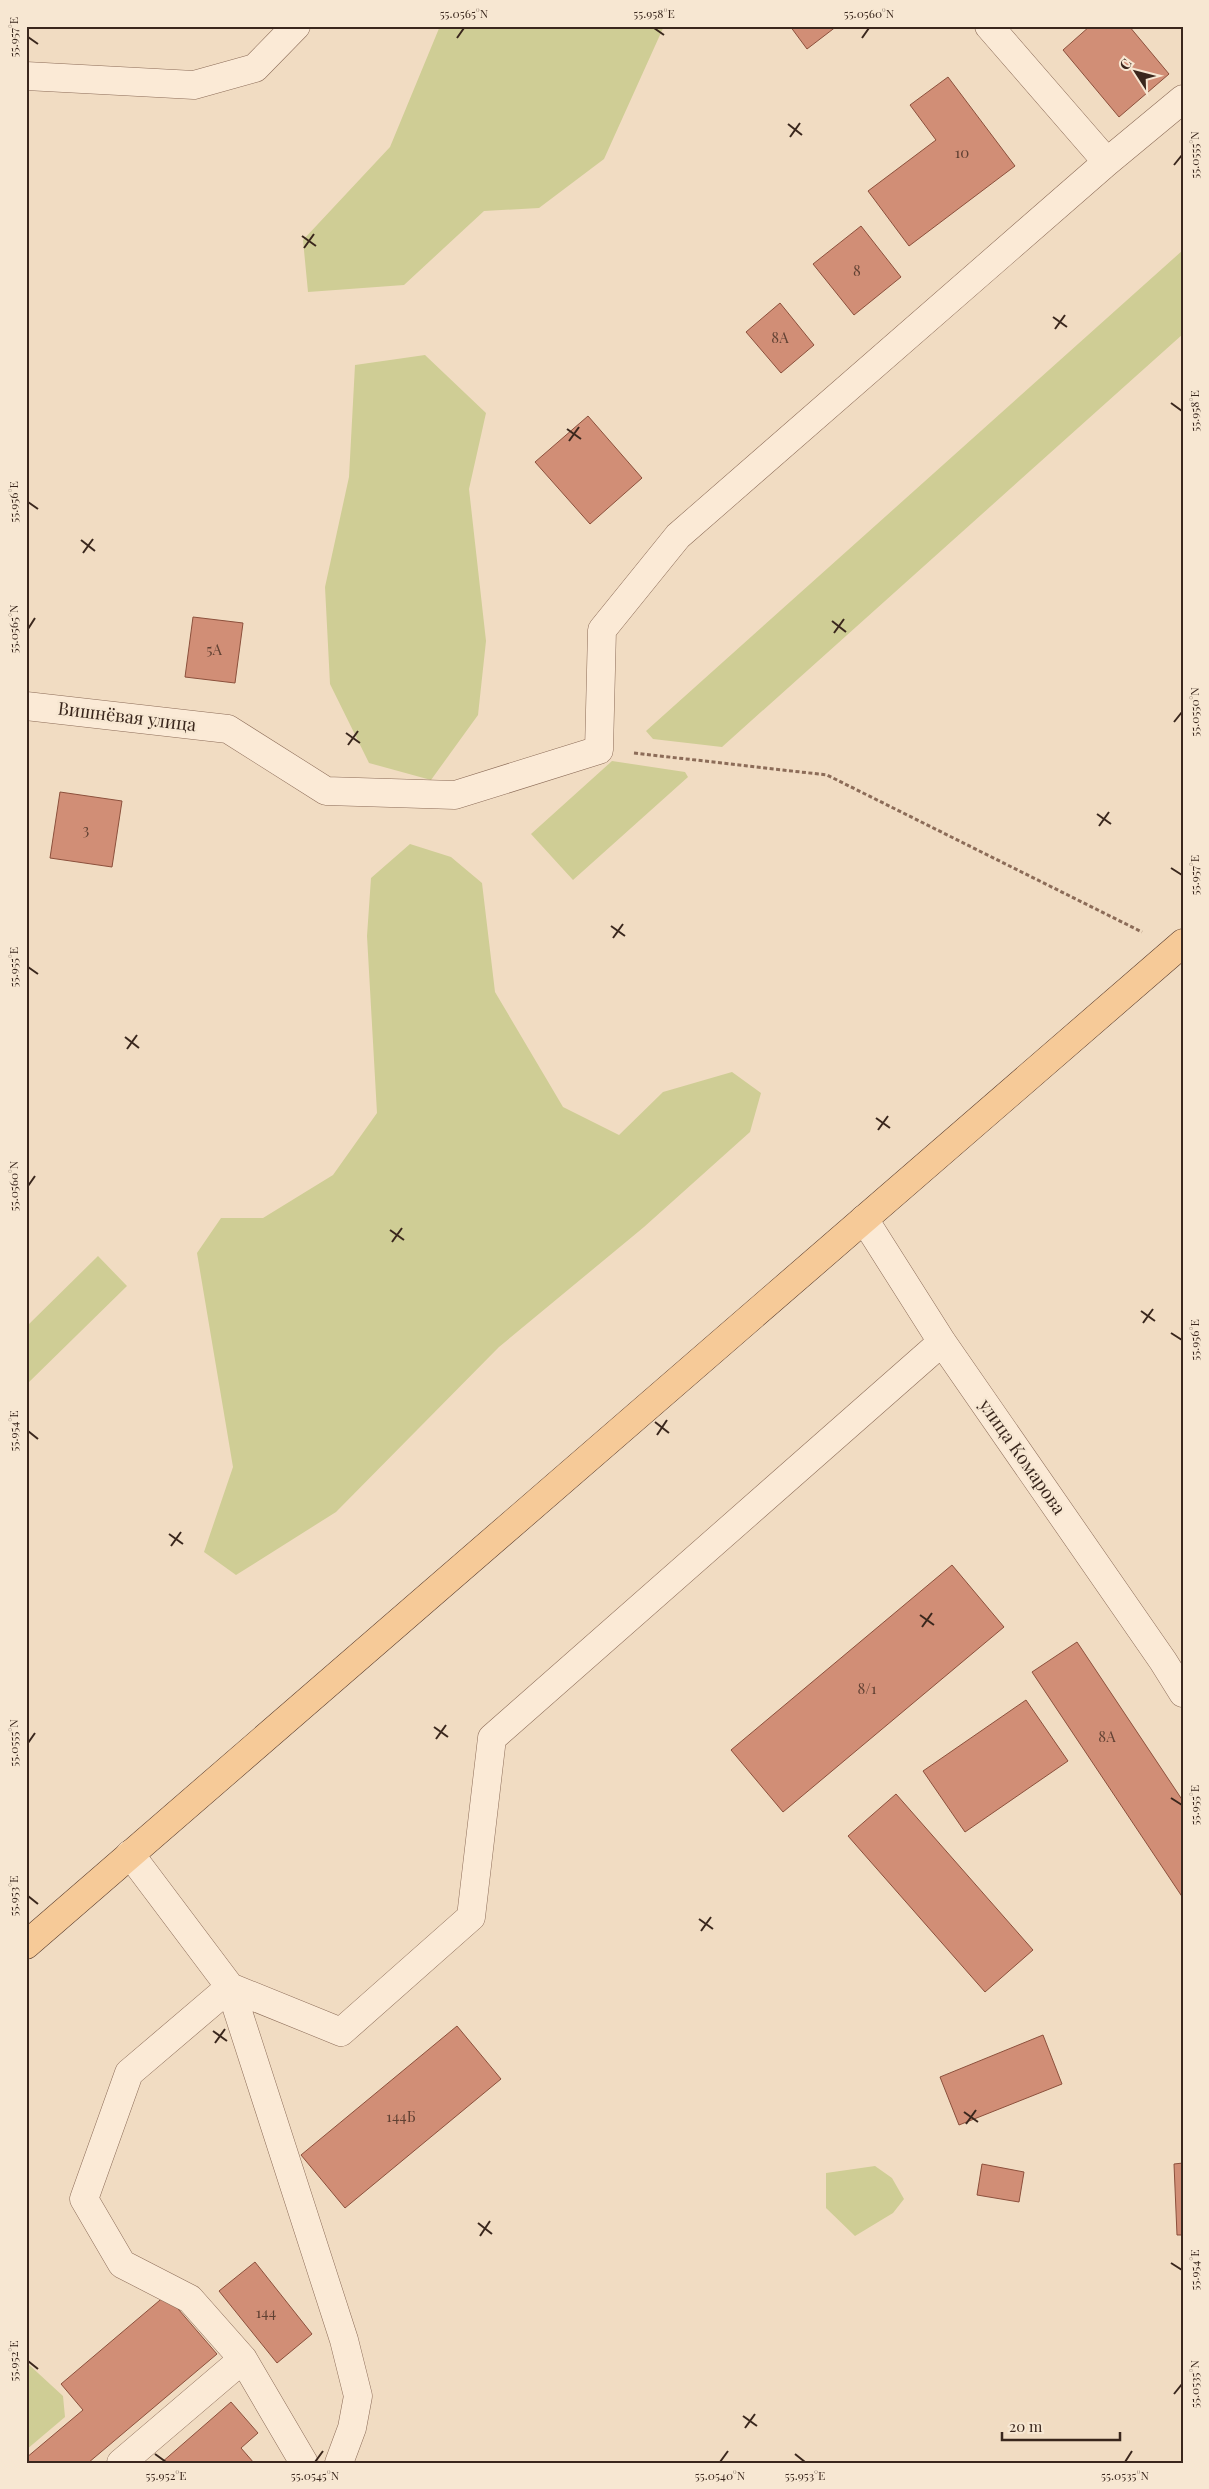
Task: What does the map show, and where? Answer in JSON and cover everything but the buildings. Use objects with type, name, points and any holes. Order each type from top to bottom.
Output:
[{"type":"main road","points":[[26,1945],[1179,946]]},
{"type":"street","points":[[26,76],[194,85],[255,68],[296,26]]},
{"type":"street","points":[[989,26],[1107,162]]},
{"type":"street","points":[[599,750],[602,630],[678,536],[1107,162],[1183,99]]},
{"type":"street","name":"Вишнёвая улица","points":[[26,706],[228,729],[326,791],[455,795],[599,750]]},
{"type":"street","name":"улица Комарова","points":[[864,1219],[942,1342],[1164,1661],[1183,1693]]},
{"type":"street","points":[[230,1986],[341,2032],[471,1917],[492,1738],[942,1342]]},
{"type":"street","points":[[130,1854],[230,1986],[344,2340],[358,2396],[352,2428],[339,2463]]},
{"type":"street","points":[[230,1986],[129,2073],[84,2199],[122,2264],[190,2299],[243,2359],[304,2463]]},
{"type":"street","points":[[121,2463],[243,2359]]},
{"type":"path","points":[[599,750],[827,775],[1179,946]]},
{"type":"shaded area","points":[[440,26],[664,26],[604,159],[539,208],[484,211],[404,285],[308,292],[303,240],[390,147]]},
{"type":"shaded area","points":[[1183,250],[1183,334],[722,747],[653,739],[646,731]]},
{"type":"shaded area","points":[[425,355],[486,413],[469,489],[486,641],[478,715],[431,780],[369,763],[330,684],[325,587],[349,477],[355,365]]},
{"type":"shaded area","points":[[612,761],[685,772],[688,777],[573,880],[531,834]]},
{"type":"shaded area","points":[[410,844],[451,857],[482,883],[495,992],[563,1107],[619,1135],[663,1092],[732,1072],[761,1093],[750,1132],[644,1227],[499,1347],[336,1512],[236,1575],[204,1552],[233,1467],[197,1253],[221,1218],[263,1218],[333,1175],[377,1113],[367,936],[371,878]]},
{"type":"shaded area","points":[[98,1256],[127,1286],[26,1385],[26,1327]]},
{"type":"shaded area","points":[[875,2166],[892,2178],[904,2199],[893,2213],[855,2236],[826,2208],[826,2173]]},
{"type":"shaded area","points":[[26,2362],[63,2396],[65,2417],[26,2450]]}]
